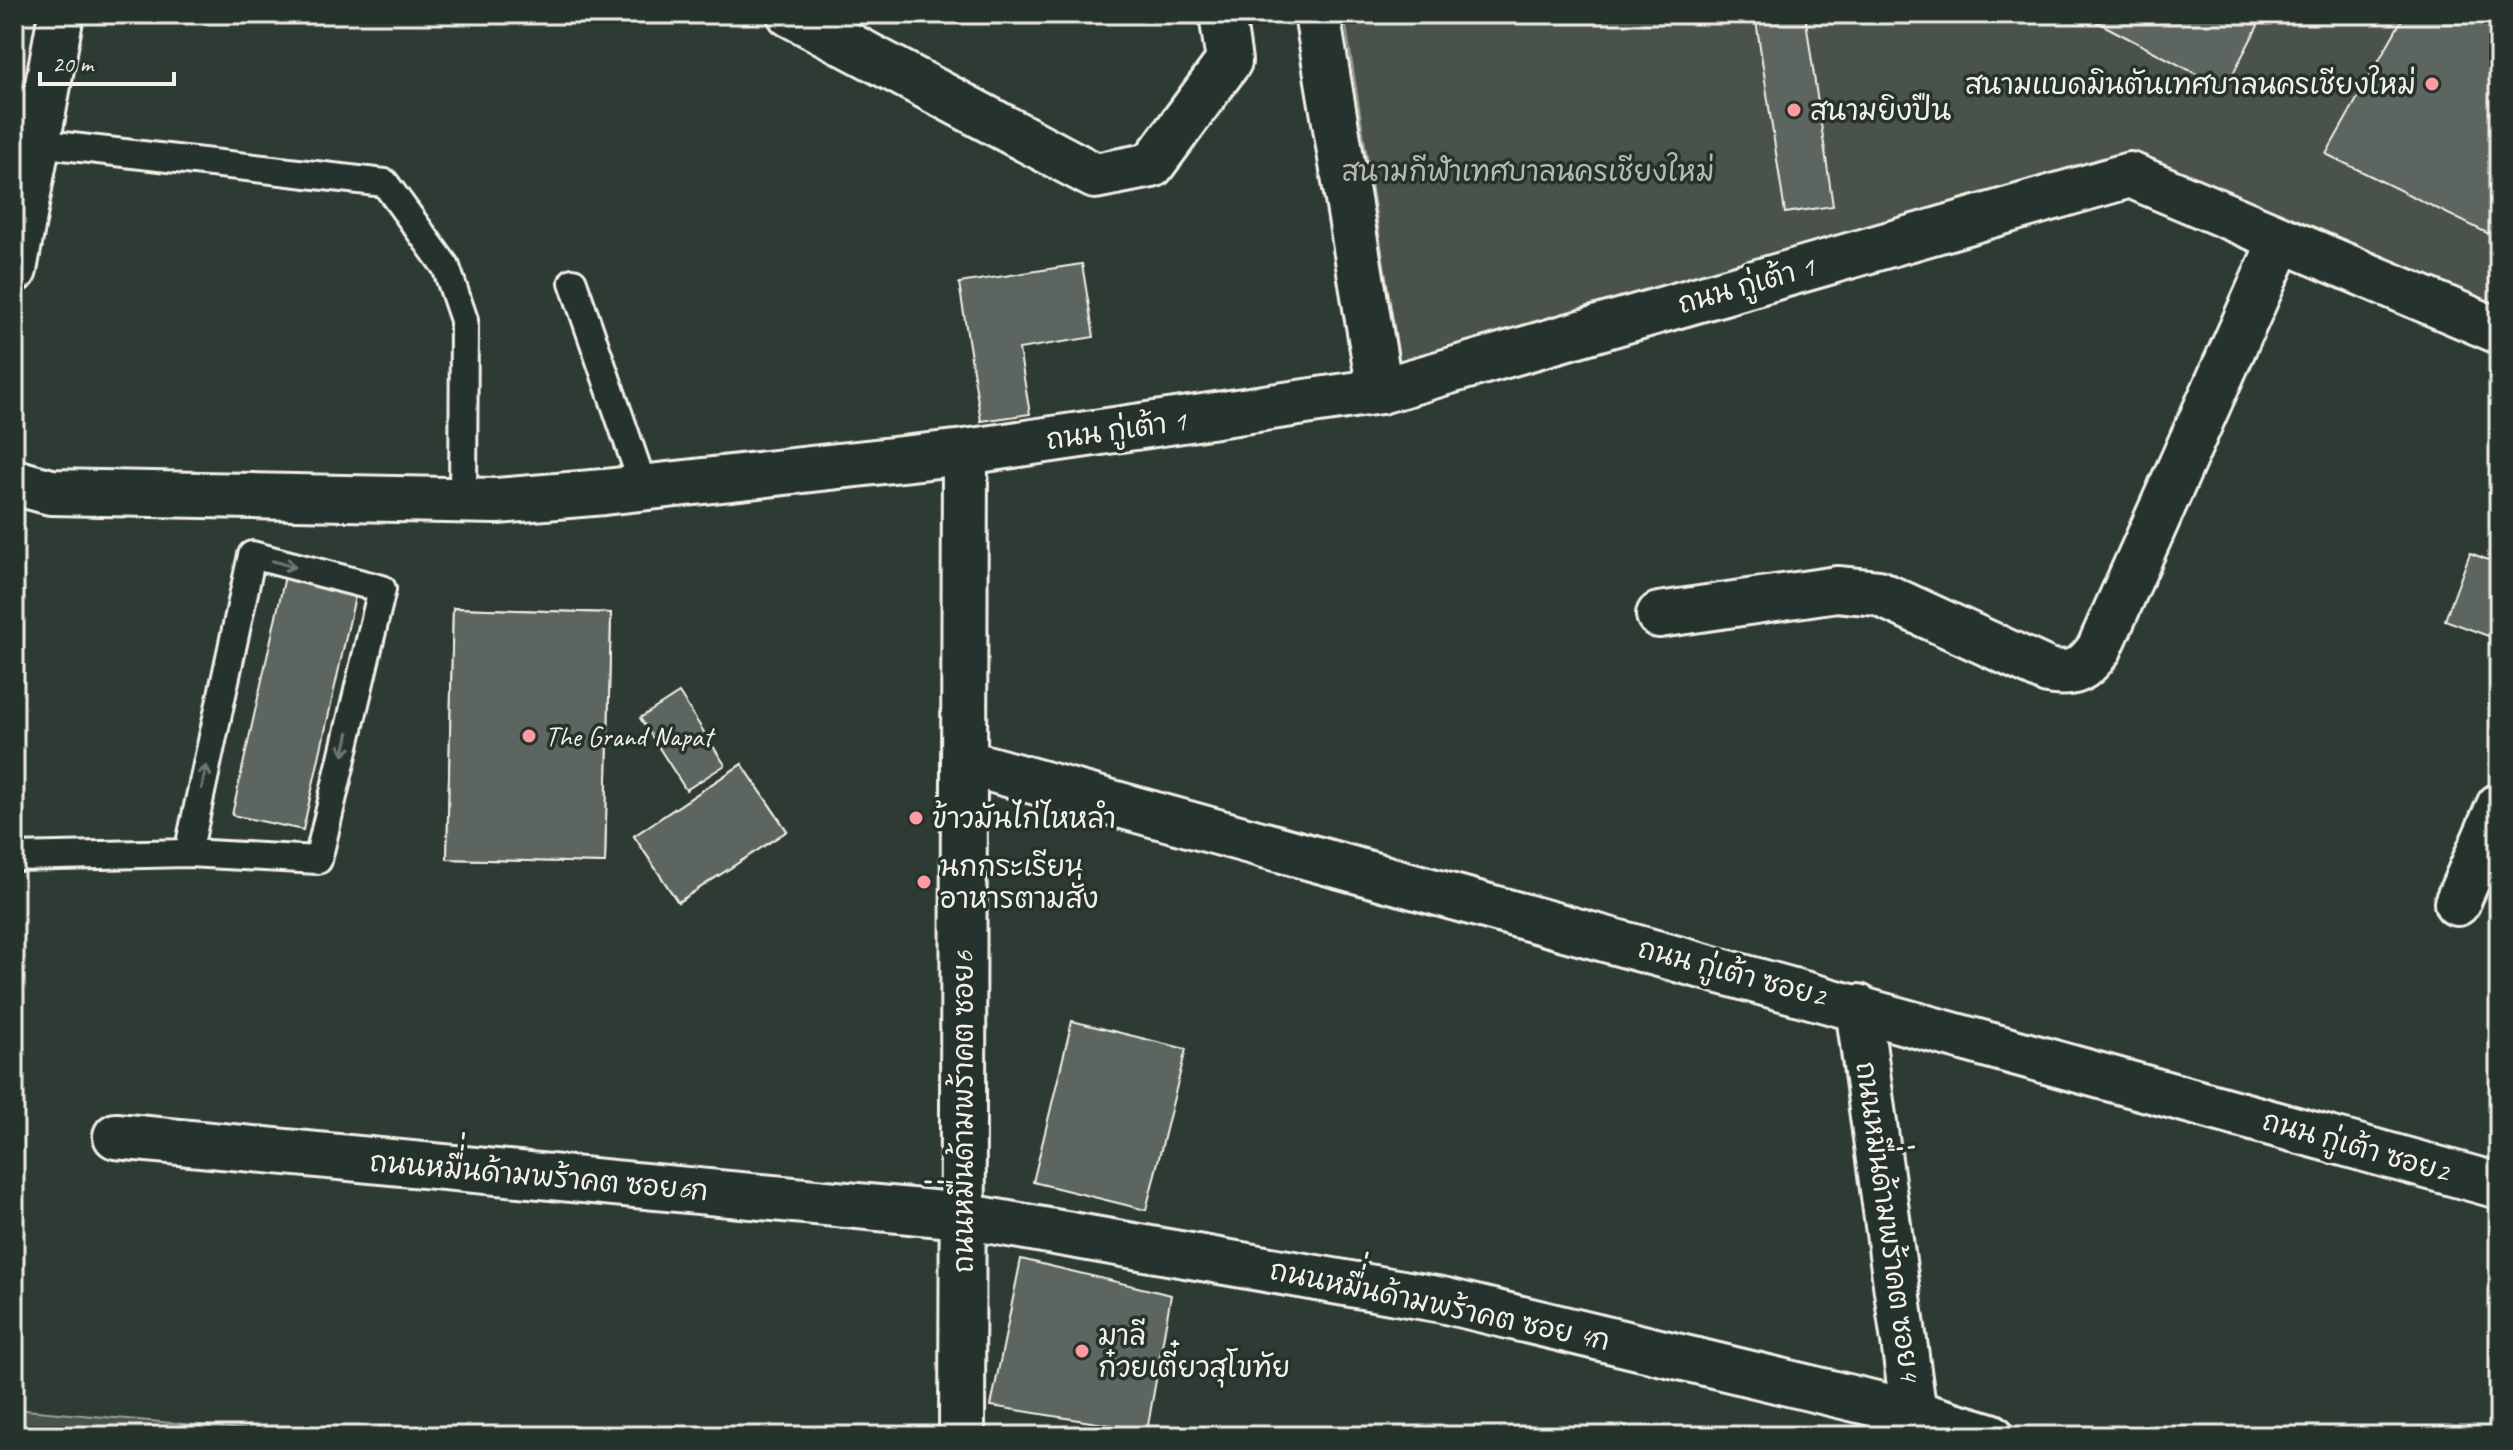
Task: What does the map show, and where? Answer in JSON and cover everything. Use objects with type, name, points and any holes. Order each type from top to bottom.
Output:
[{"type":"street","points":[[14,270],[61,14]]},
{"type":"street","points":[[790,14],[1095,176],[1152,165],[1229,61],[1222,14]]},
{"type":"street","points":[[1317,14],[1380,391]]},
{"type":"street","name":"ถนน กู่เต้า 1","points":[[14,482],[51,492],[497,501],[965,452],[1380,391],[2130,175],[2499,331]]},
{"type":"street","points":[[1659,615],[1837,589],[1860,590],[1878,593],[2048,671],[2067,675],[2079,670],[2099,649],[2281,241]]},
{"type":"street","name":"ถนนหมื่่นด้ามพร้าคต ซอย6","points":[[962,1436],[965,452]]},
{"type":"street","name":"ถนน กู่เต้า ซอย2","points":[[964,762],[2499,1186]]},
{"type":"street","points":[[2457,903],[2499,806]]},
{"type":"street","name":"ถนนหมื่่นด้ามพร้าคต ซอย4","points":[[1858,1007],[1916,1425]]},
{"type":"street","name":"ถนนหมื่่นด้ามพร้าคต ซอย6ก","points":[[116,1136],[963,1216]]},
{"type":"street","name":"ถนนหมื่่นด้ามพร้าคต ซอย 4ก","points":[[963,1216],[1442,1300],[1916,1425],[1991,1436]]},
{"type":"lane","points":[[37,143],[385,183],[446,267],[464,320],[463,499]]},
{"type":"lane","points":[[573,282],[644,488]]},
{"type":"lane","points":[[14,857],[188,853],[318,860],[382,589],[252,555],[188,853]]},
{"type":"green space","name":"สนามกีฬาเทศบาลนครเชียงใหม่","points":[[1344,14],[2499,14],[2499,307],[2133,159],[1401,370]]},
{"type":"green space","points":[[14,1409],[317,1436],[14,1436]]},
{"type":"building","name":"สนามยิงปืน","points":[[1755,14],[1805,14],[1833,206],[1785,213]]},
{"type":"building","points":[[2082,14],[2264,14],[2225,89]]},
{"type":"building","name":"สนามแบดมินตันเทศบาลนครเชียงใหม่","points":[[2405,14],[2499,14],[2499,239],[2326,154]]},
{"type":"building","points":[[1082,264],[1094,337],[1019,349],[1030,414],[981,421],[959,283]]},
{"type":"building","points":[[2470,553],[2499,564],[2499,640],[2445,620]]},
{"type":"building","points":[[285,576],[356,592],[303,830],[232,815]]},
{"type":"building","name":"The Grand Napat","points":[[453,608],[611,613],[605,863],[447,859]]},
{"type":"building","name":"The Grand Napat","points":[[453,608],[611,613],[605,863],[447,859]]},
{"type":"building","points":[[679,693],[725,765],[686,790],[640,718]]},
{"type":"building","points":[[742,764],[787,831],[678,902],[634,836]]},
{"type":"building","points":[[742,764],[787,831],[678,902],[634,836]]},
{"type":"building","points":[[1072,1021],[1186,1049],[1146,1210],[1033,1182]]},
{"type":"building","name":"มาลี ก๋วยเตี๋ยวสุโขทัย","points":[[1021,1259],[1171,1295],[1147,1431],[991,1406]]},
{"type":"place","name":"สนามแบดมินตันเทศบาลนครเชียงใหม่","points":[[2432,84]]},
{"type":"place","name":"สนามยิงปืน","points":[[1794,110]]},
{"type":"place","name":"The Grand Napat","points":[[529,736]]},
{"type":"place","name":"ข้าวมันไก่ไหหลำ","points":[[916,818]]},
{"type":"place","name":"นกกระเรียน อาหารตามสั่ง","points":[[924,882]]},
{"type":"place","name":"มาลี ก๋วยเตี๋ยวสุโขทัย","points":[[1082,1351]]}]
